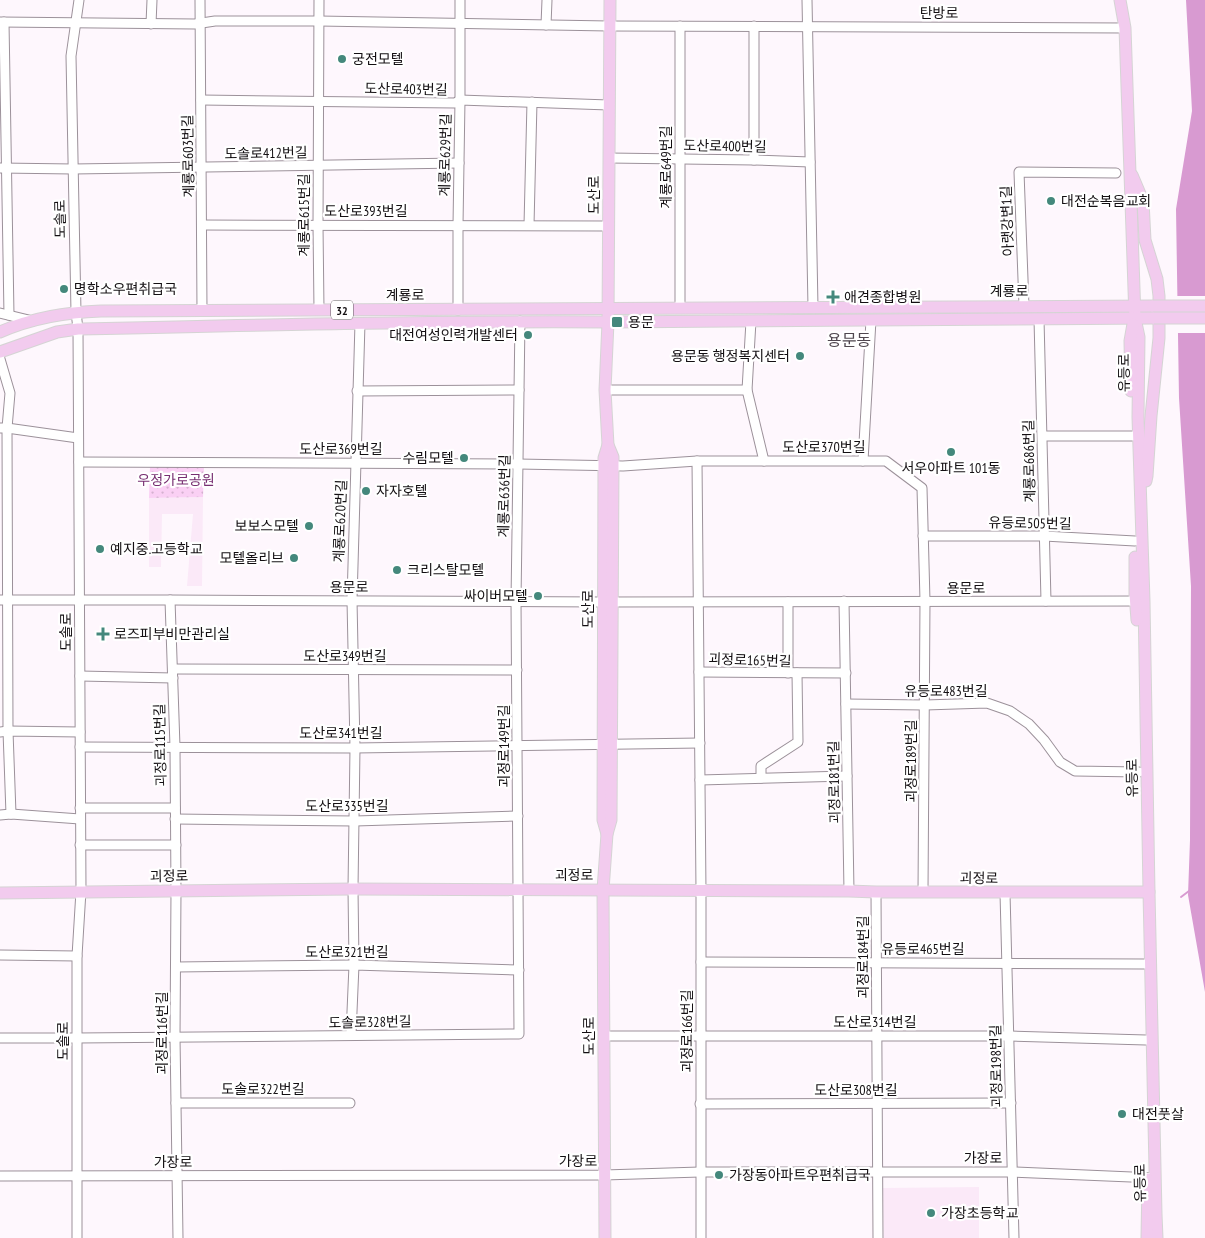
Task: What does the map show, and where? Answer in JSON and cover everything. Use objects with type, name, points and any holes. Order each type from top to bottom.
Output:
[{"type":"main road","name":"도산로","points":[[605,1238],[603,890],[606,834],[612,820],[607,744],[608,465],[613,457],[608,445],[605,390],[608,322],[610,0]]},
{"type":"main road","name":"유등로","points":[[1120,0],[1124,28],[1135,318],[1139,337],[1140,601],[1151,1178],[1147,1238]]},
{"type":"main road","points":[[1130,168],[1143,201],[1145,240],[1157,279],[1160,296],[1147,476],[1141,500]]},
{"type":"main road","name":"계룡로","points":[[0,332],[59,314],[76,312],[1135,306],[1153,312],[1205,318]]},
{"type":"main road","name":"계룡로","points":[[0,352],[57,332],[78,329],[520,321],[1135,318],[1153,312],[1205,306]]},
{"type":"main road","name":"유등로","points":[[1135,318],[1130,341],[1135,541],[1140,601],[1137,625],[1139,772],[1145,892],[1144,964],[1151,1178],[1158,1238]]},
{"type":"main road","name":"괴정로","points":[[0,892],[353,889],[1005,893],[1145,892]]},
{"type":"street","name":"도솔로","points":[[77,1238],[77,956],[80,892],[79,462],[78,329],[76,312],[71,56],[79,0]]},
{"type":"street","points":[[151,24],[152,0]]},
{"type":"street","name":"계룡로603번길","points":[[200,0],[202,311]]},
{"type":"street","name":"계룡로615번길","points":[[319,0],[319,310]]},
{"type":"street","name":"계룡로629번길","points":[[458,310],[460,0]]},
{"type":"street","points":[[546,25],[547,0]]},
{"type":"street","points":[[807,0],[813,308]]},
{"type":"street","name":"탄방로","points":[[2,22],[195,24],[215,21],[318,21],[610,26],[1124,28]]},
{"type":"street","points":[[2,22],[5,314],[33,321]]},
{"type":"street","name":"계룡로649번길","points":[[680,26],[680,308]]},
{"type":"street","points":[[754,26],[754,160]]},
{"type":"street","name":"도산로403번길","points":[[201,100],[455,103],[460,100],[609,106]]},
{"type":"street","points":[[529,226],[532,102]]},
{"type":"street","name":"도산로400번길","points":[[609,158],[810,162]]},
{"type":"street","name":"도솔로412번길","points":[[3,168],[73,169],[459,163]]},
{"type":"street","name":"아랫강변1길","points":[[1024,306],[1019,172],[1116,173]]},
{"type":"street","name":"도산로393번길","points":[[202,224],[608,226]]},
{"type":"street","name":"계룡로686번길","points":[[1039,319],[1046,601]]},
{"type":"street","points":[[863,461],[870,320]]},
{"type":"street","name":"계룡로636번길","points":[[516,601],[520,321]]},
{"type":"street","points":[[751,321],[747,390],[764,461]]},
{"type":"street","name":"계룡로620번길","points":[[351,1036],[354,965],[355,748],[352,600],[360,323]]},
{"type":"street","points":[[0,360],[10,393],[4,428],[4,732],[11,814]]},
{"type":"street","points":[[357,391],[519,390]]},
{"type":"street","points":[[605,390],[747,390]]},
{"type":"street","points":[[4,428],[78,438]]},
{"type":"street","points":[[1043,436],[1132,436]]},
{"type":"street","points":[[697,461],[698,602]]},
{"type":"street","name":"도산로370번길","points":[[608,465],[623,466],[697,461],[886,461],[922,488],[925,601]]},
{"type":"street","name":"도산로369번길","points":[[79,462],[608,465]]},
{"type":"street","name":"유등로505번길","points":[[923,536],[1044,536],[1135,541]]},
{"type":"street","name":"용문로","points":[[4,600],[1140,601]]},
{"type":"street","name":"괴정로115번길","points":[[170,600],[175,747],[176,891]]},
{"type":"street","name":"괴정로149번길","points":[[516,601],[519,890]]},
{"type":"street","name":"괴정로189번길","points":[[923,892],[925,601]]},
{"type":"street","name":"괴정로165번길","points":[[698,602],[701,890]]},
{"type":"street","points":[[788,602],[793,673],[846,673]]},
{"type":"street","name":"괴정로181번길","points":[[844,602],[849,891]]},
{"type":"street","name":"도산로349번길","points":[[173,674],[353,670],[517,670]]},
{"type":"street","name":"괴정로165번길","points":[[699,672],[793,673],[798,742],[761,766],[760,778]]},
{"type":"street","points":[[80,676],[173,674]]},
{"type":"street","name":"유등로483번길","points":[[846,704],[925,705],[987,703],[1010,711],[1029,724],[1044,740],[1060,762],[1075,771],[1139,772]]},
{"type":"street","points":[[4,732],[80,732]]},
{"type":"street","points":[[607,744],[700,743]]},
{"type":"street","name":"도산로341번길","points":[[80,746],[355,748],[607,744]]},
{"type":"street","points":[[700,780],[847,776]]},
{"type":"street","points":[[80,808],[175,808]]},
{"type":"street","points":[[0,815],[11,814],[80,819]]},
{"type":"street","name":"도산로335번길","points":[[175,819],[354,821],[518,816]]},
{"type":"street","points":[[80,845],[176,845]]},
{"type":"street","name":"도솔로328번길","points":[[0,1038],[519,1034],[519,890]]},
{"type":"street","name":"괴정로166번길","points":[[701,890],[701,1238]]},
{"type":"street","name":"괴정로116번길","points":[[176,891],[175,1037],[178,1238]]},
{"type":"street","name":"괴정로184번길","points":[[876,892],[878,1238]]},
{"type":"street","name":"괴정로198번길","points":[[1005,893],[1014,1238]]},
{"type":"street","points":[[0,955],[77,956]]},
{"type":"street","name":"유등로465번길","points":[[701,962],[1144,964]]},
{"type":"street","name":"도산로321번길","points":[[176,967],[354,965],[519,970]]},
{"type":"street","name":"도산로314번길","points":[[604,1036],[1009,1036],[1146,1040]]},
{"type":"street","name":"도솔로322번길","points":[[176,1103],[350,1103]]},
{"type":"street","name":"도산로308번길","points":[[700,1104],[1011,1103]]},
{"type":"street","name":"가장로","points":[[0,1176],[1012,1172],[1151,1178]]},
{"type":"street","points":[[1014,1238],[1022,1238]]},
{"type":"shaded area","points":[[1186,0],[1205,0],[1205,992],[1188,895],[1191,586],[1179,398],[1176,209],[1192,111]]},
{"type":"shaded area","points":[[203,497],[202,586],[187,586],[193,514],[162,514],[161,567],[149,567],[149,498]]},
{"type":"shaded area","name":"가장초등학교","points":[[979,1187],[979,1238],[884,1238],[883,1188]]},
{"type":"green space","name":"우정가로공원","points":[[157,461],[204,466],[203,497],[149,498],[150,467]]},
{"type":"pier","points":[[1175,296],[1205,296],[1205,333],[1175,333]]},
{"type":"waterway","points":[[1181,897],[1189,891]]},
{"type":"place","name":"궁전모텔","points":[[342,59]]},
{"type":"place","name":"대전순복음교회","points":[[1051,201]]},
{"type":"place","name":"명학소우편취급국","points":[[64,289]]},
{"type":"place","name":"애견종합병원","points":[[833,297]]},
{"type":"place","name":"용문","points":[[617,322]]},
{"type":"place","name":"대전여성인력개발센터","points":[[528,335]]},
{"type":"place","name":"용문동 행정복지센터","points":[[800,356]]},
{"type":"place","name":"서우아파트 101동","points":[[951,452]]},
{"type":"place","name":"수림모텔","points":[[464,458]]},
{"type":"place","name":"자자호텔","points":[[366,491]]},
{"type":"place","name":"보보스모텔","points":[[309,526]]},
{"type":"place","name":"예지중.고등학교","points":[[100,549]]},
{"type":"place","name":"모텔올리브","points":[[294,558]]},
{"type":"place","name":"크리스탈모텔","points":[[397,570]]},
{"type":"place","name":"싸이버모텔","points":[[538,596]]},
{"type":"place","name":"로즈피부비만관리실","points":[[103,634]]},
{"type":"place","name":"대전풋살","points":[[1122,1114]]},
{"type":"place","name":"가장동아파트우편취급국","points":[[719,1175]]},
{"type":"place","name":"가장초등학교","points":[[931,1213]]},
{"type":"district","name":"용문동","points":[[849,340]]}]
